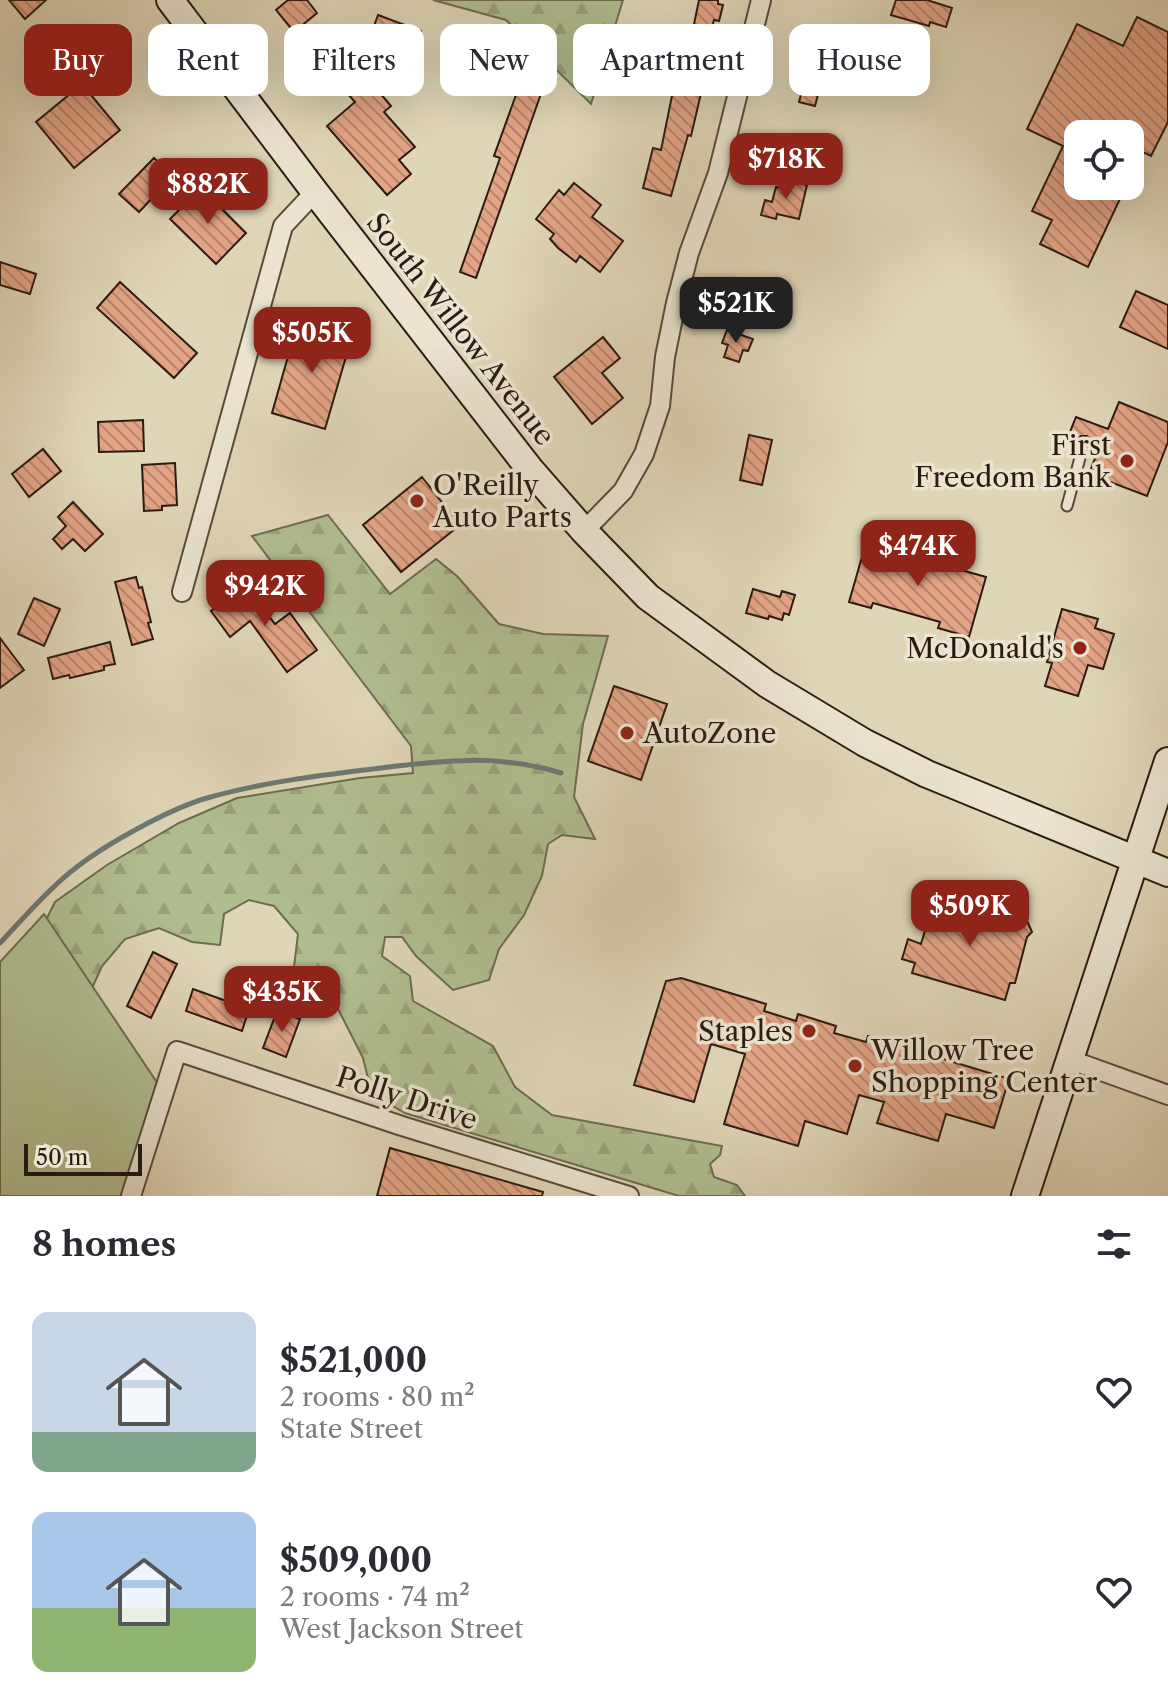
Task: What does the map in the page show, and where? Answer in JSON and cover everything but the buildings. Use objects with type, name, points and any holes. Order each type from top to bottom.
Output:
[{"type":"main road","name":"South Willow Avenue","points":[[170,0],[511,445],[584,531],[648,597],[767,684],[865,743],[927,774],[1168,873]]},
{"type":"main road","points":[[1025,1196],[1168,761]]},
{"type":"main road","points":[[1168,761],[1165,818],[1168,830]]},
{"type":"street","points":[[584,531],[623,491],[644,454],[660,406],[665,357],[676,303],[689,253],[718,173],[761,0]]},
{"type":"street","points":[[182,592],[283,226],[315,192]]},
{"type":"street","name":"Polly Drive","points":[[131,1196],[177,1051],[402,1126],[629,1196]]},
{"type":"street","points":[[1068,1059],[1168,1095]]},
{"type":"lane","points":[[1067,506],[1084,443]]},
{"type":"green space","points":[[433,0],[623,0],[616,24],[573,24],[573,86],[557,70],[557,24],[510,24],[506,20]]},
{"type":"green space","points":[[583,96],[593,96],[591,104]]},
{"type":"green space","points":[[328,515],[390,594],[436,559],[457,576],[499,624],[543,634],[608,636],[583,724],[574,797],[595,839],[562,835],[548,844],[542,876],[524,915],[499,949],[489,980],[453,990],[416,956],[402,937],[385,937],[382,956],[410,976],[413,1001],[493,1046],[515,1087],[552,1115],[722,1146],[720,1155],[710,1164],[714,1177],[737,1185],[745,1196],[679,1196],[405,1113],[372,1094],[363,1058],[336,1005],[294,967],[298,934],[274,906],[249,900],[224,914],[220,945],[192,942],[159,928],[125,939],[102,966],[88,997],[28,956],[55,902],[107,865],[179,823],[237,798],[360,778],[413,773],[411,746],[252,536]]},
{"type":"green space","points":[[44,914],[158,1084],[122,1196],[0,1196],[0,962]]},
{"type":"waterway","points":[[0,943],[54,886],[86,860],[156,819],[207,798],[293,780],[449,761],[516,763],[561,773]]},
{"type":"place","name":"First Freedom Bank","points":[[1127,461]]},
{"type":"place","name":"O'Reilly Auto Parts","points":[[417,501]]},
{"type":"place","name":"McDonald's","points":[[1080,648]]},
{"type":"place","name":"AutoZone","points":[[627,733]]},
{"type":"place","name":"Staples","points":[[809,1031]]},
{"type":"place","name":"Willow Tree Shopping Center","points":[[855,1066]]}]
